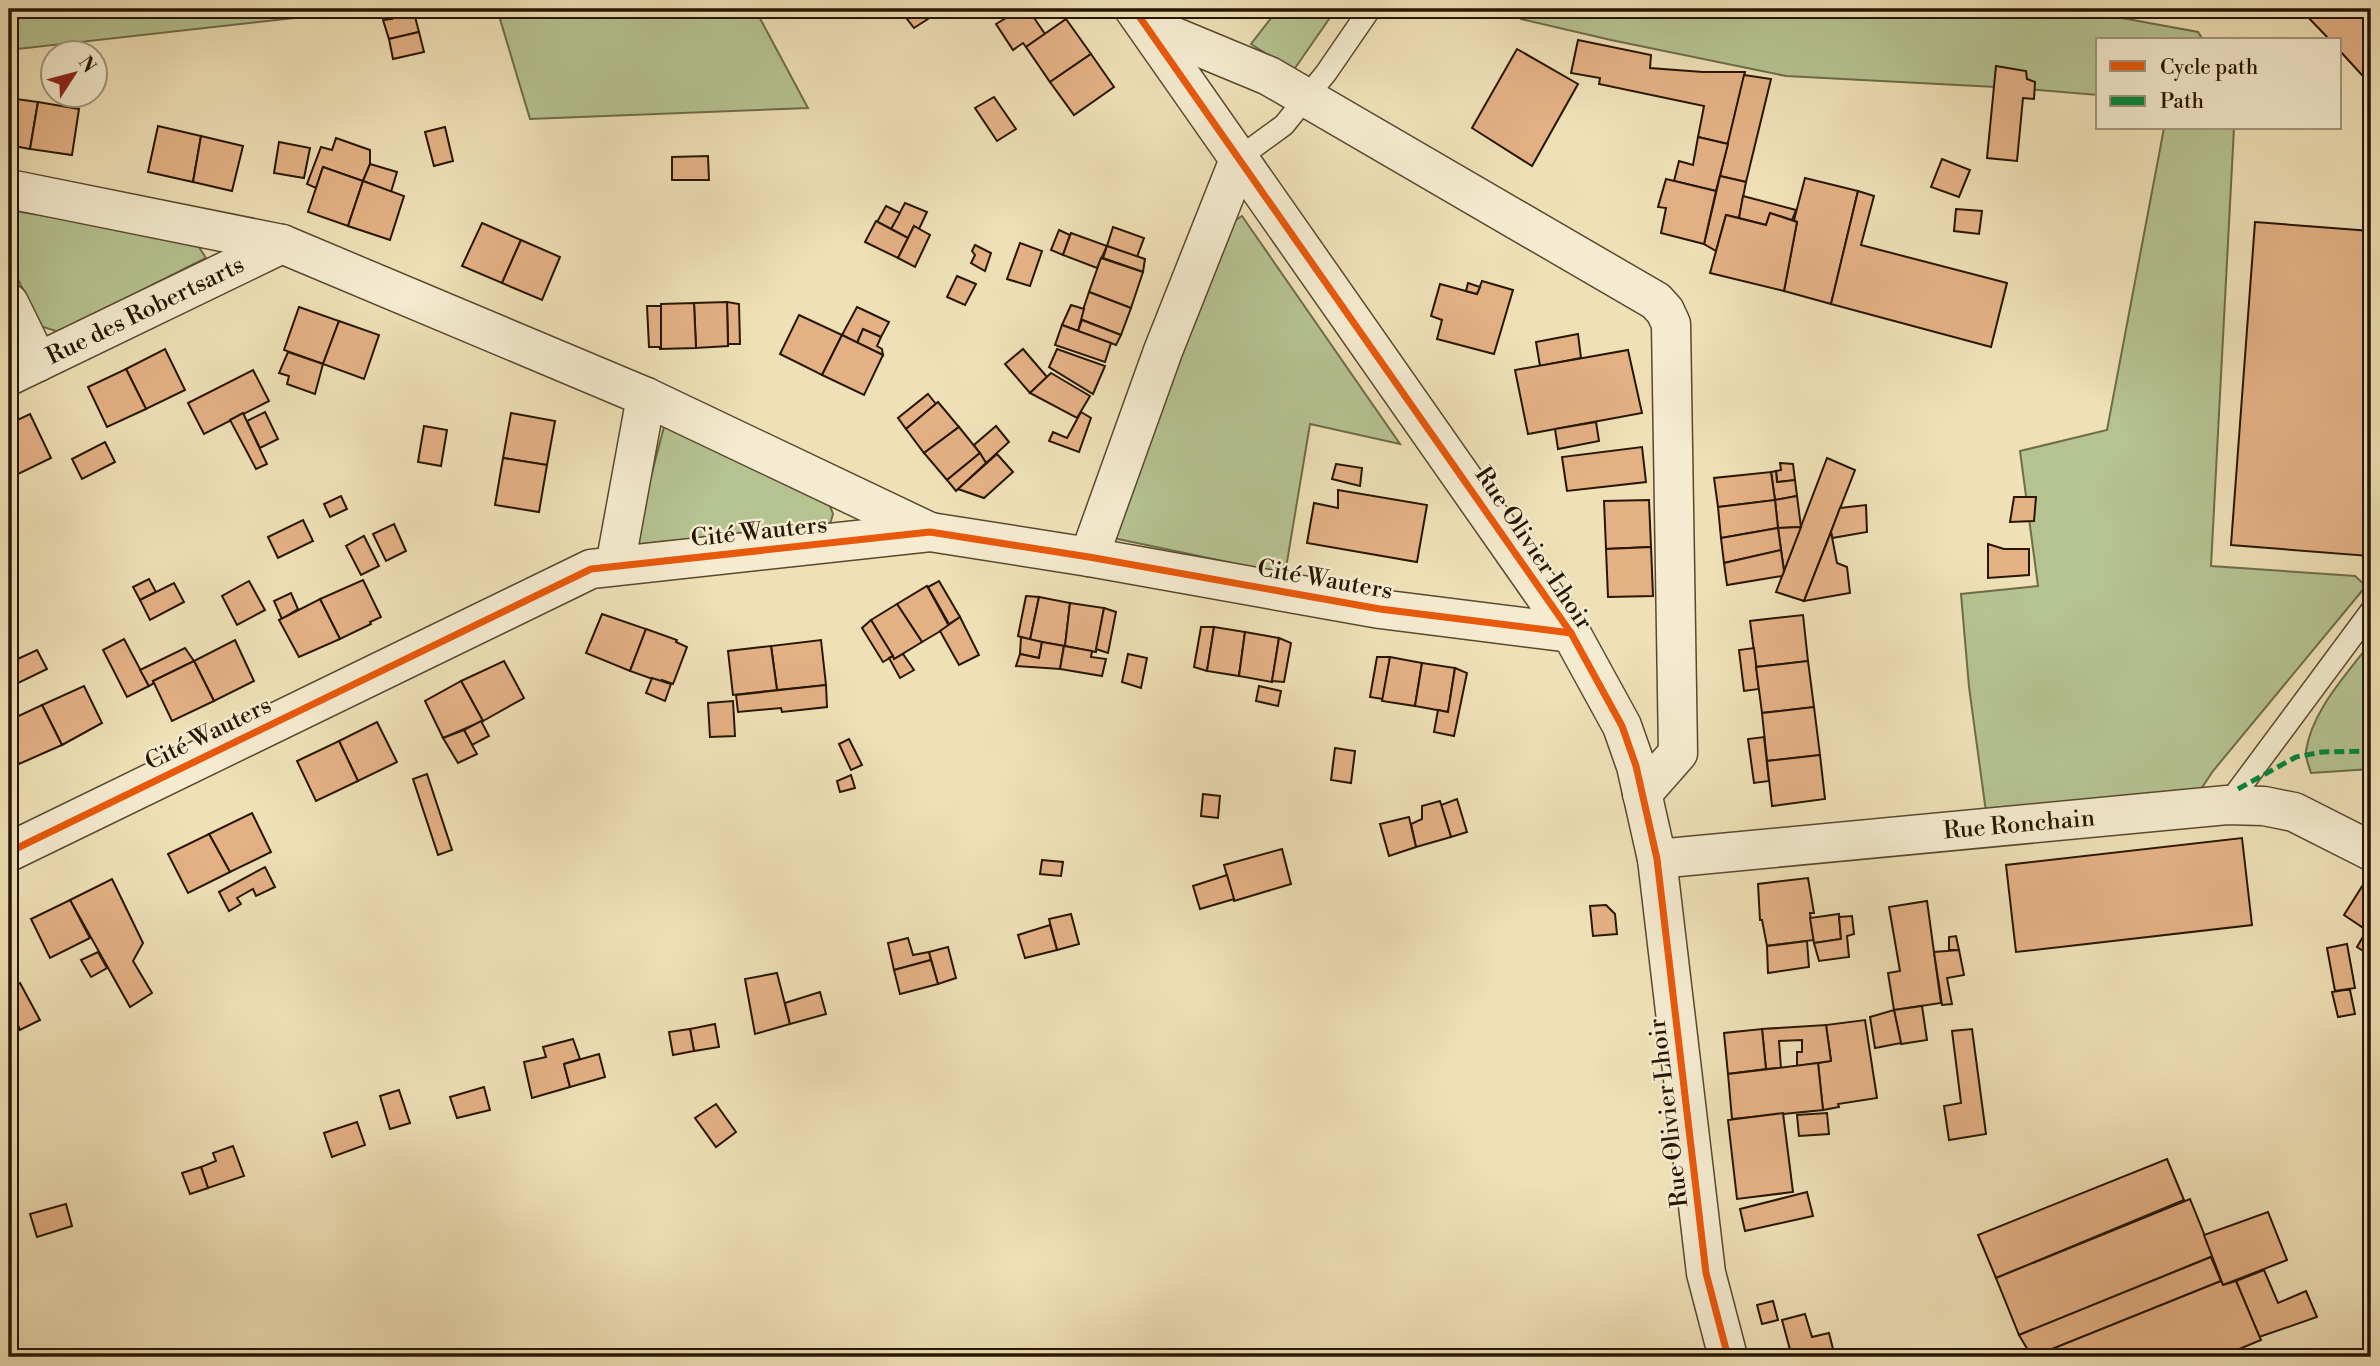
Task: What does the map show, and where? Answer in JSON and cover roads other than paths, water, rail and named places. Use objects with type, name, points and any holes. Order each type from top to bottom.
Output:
[{"type":"street","name":"Rue Olivier Lhoir","points":[[1140,17],[1269,76],[1656,301],[1665,311],[1671,324],[1678,753],[1643,794]]},
{"type":"street","name":"Rue Olivier Lhoir","points":[[1140,17],[1571,633],[1622,726],[1636,766],[1657,859],[1706,1273],[1728,1357]]},
{"type":"street","points":[[1089,557],[1163,351],[1240,157]]},
{"type":"street","name":"Cité Wauters","points":[[9,188],[282,244],[646,397],[930,532]]},
{"type":"street","name":"Rue des Robertsarts","points":[[23,369],[282,244]]},
{"type":"street","points":[[9,303],[23,369]]},
{"type":"street","points":[[615,566],[646,397]]},
{"type":"street","name":"Cité Wauters","points":[[9,852],[591,569],[930,532],[1380,608],[1571,633]]},
{"type":"street","name":"Rue Ronchain","points":[[1657,859],[2227,805],[2264,806],[2294,812],[2371,851]]},
{"type":"lane","points":[[1240,157],[1284,125],[1307,98],[1370,9]]},
{"type":"lane","points":[[2227,805],[2371,611]]}]
